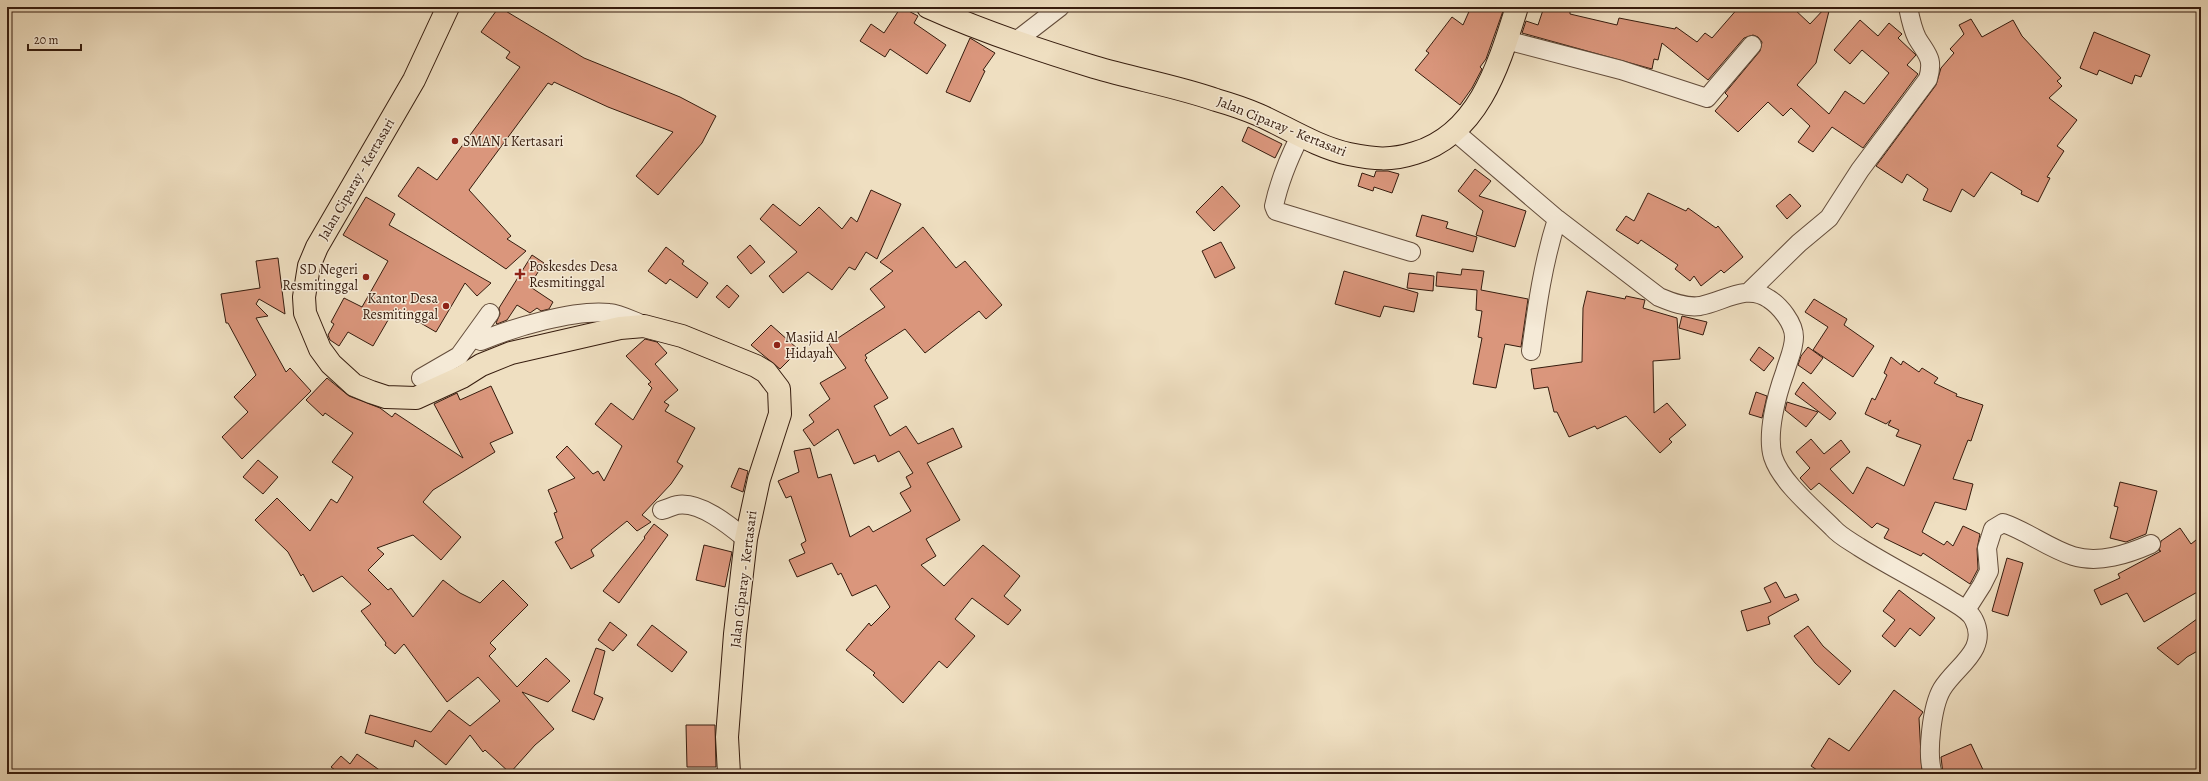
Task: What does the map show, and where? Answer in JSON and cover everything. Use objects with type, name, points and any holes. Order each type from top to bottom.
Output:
[{"type":"main road","name":"Jalan Ciparay - Kertasari","points":[[448,7],[414,80],[317,247],[309,266],[304,297],[305,313],[320,349],[331,364],[354,385],[386,397],[403,399],[416,398],[462,377],[481,365],[511,353],[620,328],[644,326],[682,336],[756,366],[766,372],[779,389],[780,414],[759,479],[746,539],[735,634],[727,737],[729,774]]},
{"type":"main road","name":"Jalan Ciparay - Kertasari","points":[[928,7],[973,26],[1094,67],[1214,99],[1258,115],[1300,136],[1347,154],[1383,160],[1415,153],[1436,144],[1454,131],[1467,118],[1484,94],[1506,40],[1517,7]]},
{"type":"street","points":[[1016,41],[1060,7]]},
{"type":"street","points":[[1749,292],[1799,243],[1829,218],[1860,170],[1928,79],[1931,67],[1930,57],[1917,37],[1912,8]]},
{"type":"street","points":[[1506,40],[1621,70],[1707,98],[1752,45]]},
{"type":"street","points":[[1454,131],[1557,219],[1659,297],[1674,304],[1698,306],[1740,293],[1749,292],[1769,298],[1782,311],[1791,325],[1794,336],[1777,398],[1771,435],[1772,455],[1777,469],[1804,500],[1837,532],[1884,563],[1929,586],[1966,610],[1974,620],[1979,639],[1974,652],[1958,667],[1941,691],[1933,720],[1930,744],[1930,766],[1933,774]]},
{"type":"street","points":[[1300,136],[1291,154],[1276,197],[1274,206],[1276,211],[1411,252]]},
{"type":"street","points":[[1531,351],[1539,292],[1548,247],[1557,219]]},
{"type":"street","points":[[421,378],[459,356],[490,313]]},
{"type":"street","points":[[473,338],[481,341],[507,330],[586,313],[610,313],[644,326]]},
{"type":"street","points":[[662,510],[678,505],[692,507],[724,520],[746,539]]},
{"type":"street","points":[[1966,610],[1982,585],[1989,570],[1987,548],[1993,529],[2002,523],[2020,529],[2073,556],[2090,560],[2128,554],[2151,544]]},
{"type":"building","points":[[499,7],[584,58],[680,97],[716,116],[702,143],[658,195],[636,176],[673,132],[608,107],[554,82],[552,85],[548,83],[469,190],[511,236],[507,239],[526,251],[506,269],[398,196],[418,167],[437,180],[520,67],[506,58],[510,52],[481,32]]},
{"type":"building","points":[[901,7],[918,16],[914,23],[946,45],[927,74],[890,49],[885,57],[860,41],[871,24],[884,33]]},
{"type":"building","points":[[1471,7],[1495,7],[1503,11],[1486,59],[1480,67],[1482,69],[1472,88],[1460,105],[1415,70],[1429,53],[1426,51],[1452,17],[1463,25]]},
{"type":"building","points":[[1544,7],[1555,7],[1570,11],[1570,14],[1617,25],[1619,18],[1675,29],[1676,27],[1697,42],[1705,33],[1712,38],[1739,7],[1792,7],[1810,24],[1826,7],[1830,7],[1816,63],[1797,85],[1829,114],[1845,91],[1864,104],[1889,73],[1862,50],[1850,64],[1834,50],[1860,20],[1878,36],[1889,23],[1902,34],[1898,38],[1916,55],[1907,65],[1918,74],[1863,148],[1832,127],[1813,152],[1798,142],[1810,126],[1791,108],[1783,116],[1768,102],[1738,132],[1715,111],[1728,96],[1725,93],[1760,51],[1762,42],[1758,37],[1753,35],[1744,38],[1708,80],[1662,43],[1658,60],[1654,59],[1652,69],[1522,33],[1526,21],[1538,25]]},
{"type":"building","points":[[1971,19],[1982,37],[2013,20],[2022,36],[2061,78],[2057,81],[2062,86],[2049,98],[2077,120],[2057,146],[2064,151],[2047,177],[2050,178],[2038,202],[2021,194],[2022,191],[1991,172],[1974,197],[1962,189],[1951,212],[1923,200],[1928,189],[1907,174],[1902,183],[1876,166],[1936,85],[1941,68],[1954,53],[1950,49],[1964,34],[1959,25]]},
{"type":"building","points":[[2094,32],[2150,55],[2141,77],[2135,75],[2132,84],[2099,70],[2097,75],[2080,68]]},
{"type":"building","points":[[970,38],[995,53],[983,70],[985,71],[970,102],[946,92]]},
{"type":"building","points":[[1248,127],[1282,144],[1275,158],[1242,141]]},
{"type":"building","points":[[1475,169],[1491,181],[1479,196],[1526,211],[1515,247],[1476,235],[1483,211],[1458,191]]},
{"type":"building","points":[[1376,171],[1388,171],[1399,174],[1392,193],[1374,187],[1373,191],[1358,186],[1362,173],[1374,177]]},
{"type":"building","points":[[1222,186],[1240,206],[1214,231],[1196,212]]},
{"type":"building","points":[[871,190],[901,204],[877,259],[866,252],[855,270],[849,267],[832,290],[808,272],[783,293],[769,276],[797,252],[760,219],[773,204],[800,226],[819,207],[842,229],[851,217],[857,222]]},
{"type":"building","points":[[1648,193],[1686,211],[1688,208],[1716,228],[1718,226],[1743,257],[1724,273],[1721,270],[1701,286],[1694,276],[1690,281],[1675,269],[1678,265],[1641,240],[1638,244],[1616,230],[1626,216],[1634,221]]},
{"type":"building","points":[[1790,194],[1801,206],[1787,219],[1776,206]]},
{"type":"building","points":[[366,197],[395,214],[389,225],[491,283],[477,296],[465,283],[436,332],[395,308],[373,346],[348,332],[339,346],[330,340],[328,335],[334,324],[331,322],[344,298],[362,307],[388,261],[343,235]]},
{"type":"building","points":[[1422,215],[1448,222],[1446,228],[1477,237],[1473,252],[1416,236]]},
{"type":"building","points":[[923,227],[956,268],[965,261],[1002,305],[986,319],[979,311],[925,353],[905,329],[865,355],[867,358],[865,360],[888,398],[874,406],[890,436],[906,426],[918,444],[953,428],[962,447],[927,463],[960,520],[926,539],[936,556],[921,565],[944,586],[983,545],[1020,576],[1004,596],[1021,610],[1008,625],[972,598],[955,619],[975,636],[947,668],[939,661],[903,703],[873,675],[875,673],[846,650],[869,623],[871,626],[890,607],[876,585],[852,596],[841,573],[838,575],[832,563],[797,577],[789,560],[805,553],[801,544],[806,541],[791,496],[786,498],[778,481],[799,472],[794,451],[810,448],[818,478],[831,474],[850,537],[869,526],[873,532],[911,511],[900,493],[911,487],[906,477],[913,473],[899,451],[878,462],[875,455],[854,464],[838,429],[814,446],[803,430],[814,422],[809,415],[830,399],[820,383],[846,368],[829,344],[885,307],[870,289],[893,271],[880,262]]},
{"type":"building","points":[[1221,242],[1235,268],[1215,278],[1202,251]]},
{"type":"building","points":[[750,245],[765,262],[751,274],[737,257]]},
{"type":"building","points":[[666,247],[684,261],[682,264],[708,283],[697,298],[670,279],[666,284],[648,271]]},
{"type":"building","points":[[532,255],[544,263],[529,286],[553,302],[549,309],[541,311],[537,308],[530,313],[517,305],[507,320],[497,324],[496,323],[500,314],[499,308]]},
{"type":"building","points":[[278,258],[285,314],[259,299],[256,304],[268,316],[256,318],[286,372],[290,368],[311,391],[242,459],[222,437],[248,412],[234,397],[256,375],[228,323],[226,323],[221,294],[260,288],[256,261]]},
{"type":"building","points":[[1462,269],[1484,271],[1481,290],[1528,299],[1521,347],[1505,344],[1496,388],[1473,384],[1482,338],[1478,337],[1482,311],[1476,310],[1477,290],[1436,286],[1437,272],[1461,275]]},
{"type":"building","points":[[1344,271],[1418,293],[1414,312],[1384,306],[1380,317],[1335,304]]},
{"type":"building","points":[[1409,273],[1434,276],[1433,291],[1407,288]]},
{"type":"building","points":[[727,285],[739,296],[729,308],[716,297]]},
{"type":"building","points":[[1587,291],[1625,299],[1626,296],[1645,300],[1643,308],[1677,318],[1680,359],[1653,361],[1654,413],[1667,403],[1686,425],[1669,439],[1672,442],[1660,453],[1626,416],[1597,429],[1595,426],[1569,437],[1557,412],[1554,412],[1548,387],[1534,389],[1531,369],[1582,362],[1583,308]]},
{"type":"building","points":[[1814,299],[1847,319],[1844,325],[1874,346],[1853,377],[1813,350],[1828,327],[1805,312]]},
{"type":"building","points":[[1682,316],[1707,322],[1703,335],[1679,328]]},
{"type":"building","name":"Masjid Al Hidayah","points":[[771,325],[799,350],[780,369],[751,345]]},
{"type":"building","points":[[645,339],[657,342],[667,353],[655,364],[678,390],[664,402],[669,405],[665,411],[695,428],[677,462],[683,466],[671,484],[642,515],[651,522],[637,531],[627,521],[591,550],[594,556],[571,569],[555,542],[563,538],[554,513],[557,512],[548,490],[575,478],[556,457],[567,446],[593,474],[598,471],[604,481],[622,446],[595,424],[611,403],[633,420],[652,388],[648,384],[651,382],[626,356]]},
{"type":"building","points":[[1759,347],[1774,358],[1764,371],[1750,360]]},
{"type":"building","points":[[1808,347],[1823,358],[1811,374],[1798,365],[1801,356]]},
{"type":"building","points":[[1891,357],[1901,365],[1903,361],[1919,372],[1922,368],[1938,378],[1934,383],[1957,394],[1956,396],[1983,405],[1971,441],[1968,440],[1953,479],[1973,484],[1966,510],[1935,502],[1922,532],[1944,545],[1947,541],[1953,546],[1963,526],[1980,534],[1977,549],[1978,569],[1970,584],[1923,553],[1921,556],[1884,538],[1889,529],[1877,523],[1872,528],[1819,483],[1811,490],[1800,478],[1810,468],[1796,452],[1811,439],[1824,454],[1841,440],[1850,452],[1830,469],[1853,494],[1867,467],[1904,486],[1921,445],[1896,436],[1899,430],[1888,425],[1891,420],[1886,424],[1865,414],[1872,398],[1875,400],[1887,375],[1884,373]]},
{"type":"building","points":[[327,378],[349,396],[380,408],[392,417],[395,413],[463,458],[434,404],[457,393],[460,400],[491,386],[513,433],[490,443],[495,452],[433,490],[423,502],[461,537],[441,560],[413,535],[377,548],[384,554],[368,570],[388,590],[391,588],[413,617],[443,580],[460,593],[480,603],[503,580],[528,605],[490,643],[496,649],[489,656],[517,687],[546,658],[570,681],[548,702],[522,692],[554,729],[535,745],[510,773],[485,750],[483,752],[470,735],[446,765],[415,740],[413,747],[365,733],[370,715],[431,732],[449,710],[470,726],[500,701],[478,677],[447,702],[404,644],[395,654],[385,645],[386,643],[361,611],[371,604],[342,576],[313,592],[303,574],[301,576],[288,552],[255,520],[277,498],[310,531],[331,499],[337,503],[353,477],[332,462],[353,433],[325,413],[323,416],[306,400]]},
{"type":"building","points":[[1803,382],[1836,413],[1830,420],[1795,394]]},
{"type":"building","points":[[1756,392],[1767,396],[1762,418],[1749,414]]},
{"type":"building","points":[[1787,402],[1818,412],[1806,427],[1785,410]]},
{"type":"building","points":[[258,460],[278,477],[263,494],[243,477]]},
{"type":"building","points":[[739,468],[748,471],[743,492],[731,487]]},
{"type":"building","points":[[2120,482],[2157,491],[2146,534],[2126,542],[2110,538],[2118,507],[2114,506]]},
{"type":"building","points":[[654,524],[668,535],[619,603],[603,591],[645,538],[644,537]]},
{"type":"building","points":[[2180,528],[2191,544],[2201,536],[2201,590],[2144,622],[2127,593],[2101,605],[2094,590],[2120,578],[2118,574],[2161,551],[2159,551],[2161,541]]},
{"type":"building","points":[[704,545],[732,552],[725,587],[696,580]]},
{"type":"building","points":[[2007,558],[2023,563],[2008,616],[1992,611]]},
{"type":"building","points":[[1776,582],[1785,598],[1796,594],[1799,600],[1768,617],[1770,624],[1747,631],[1741,611],[1771,602],[1764,588]]},
{"type":"building","points":[[1899,590],[1935,618],[1920,636],[1910,628],[1895,647],[1882,636],[1895,620],[1883,611]]},
{"type":"building","points":[[2201,616],[2201,649],[2187,657],[2178,665],[2157,648]]},
{"type":"building","points":[[610,622],[627,635],[613,651],[598,640]]},
{"type":"building","points":[[652,625],[687,652],[672,672],[637,645]]},
{"type":"building","points":[[1808,626],[1823,646],[1851,671],[1839,685],[1815,663],[1794,636]]},
{"type":"building","points":[[596,648],[605,651],[594,694],[603,698],[594,720],[572,711]]},
{"type":"building","points":[[1894,690],[1923,712],[1919,718],[1922,774],[1823,774],[1811,766],[1829,738],[1849,751]]},
{"type":"building","points":[[686,725],[715,725],[716,767],[687,767]]},
{"type":"building","points":[[1971,744],[1985,774],[1943,774],[1941,757]]},
{"type":"building","points":[[357,754],[385,774],[340,774],[331,767],[341,756],[350,764]]},
{"type":"place","name":"SMAN 1 Kertasari","points":[[455,141]]},
{"type":"place","name":"Poskesdes Desa Resmitinggal","points":[[520,274]]},
{"type":"place","name":"SD Negeri Resmitinggal","points":[[366,277]]},
{"type":"place","name":"Kantor Desa Resmitinggal","points":[[446,306]]},
{"type":"place","name":"Masjid Al Hidayah","points":[[777,345]]}]
